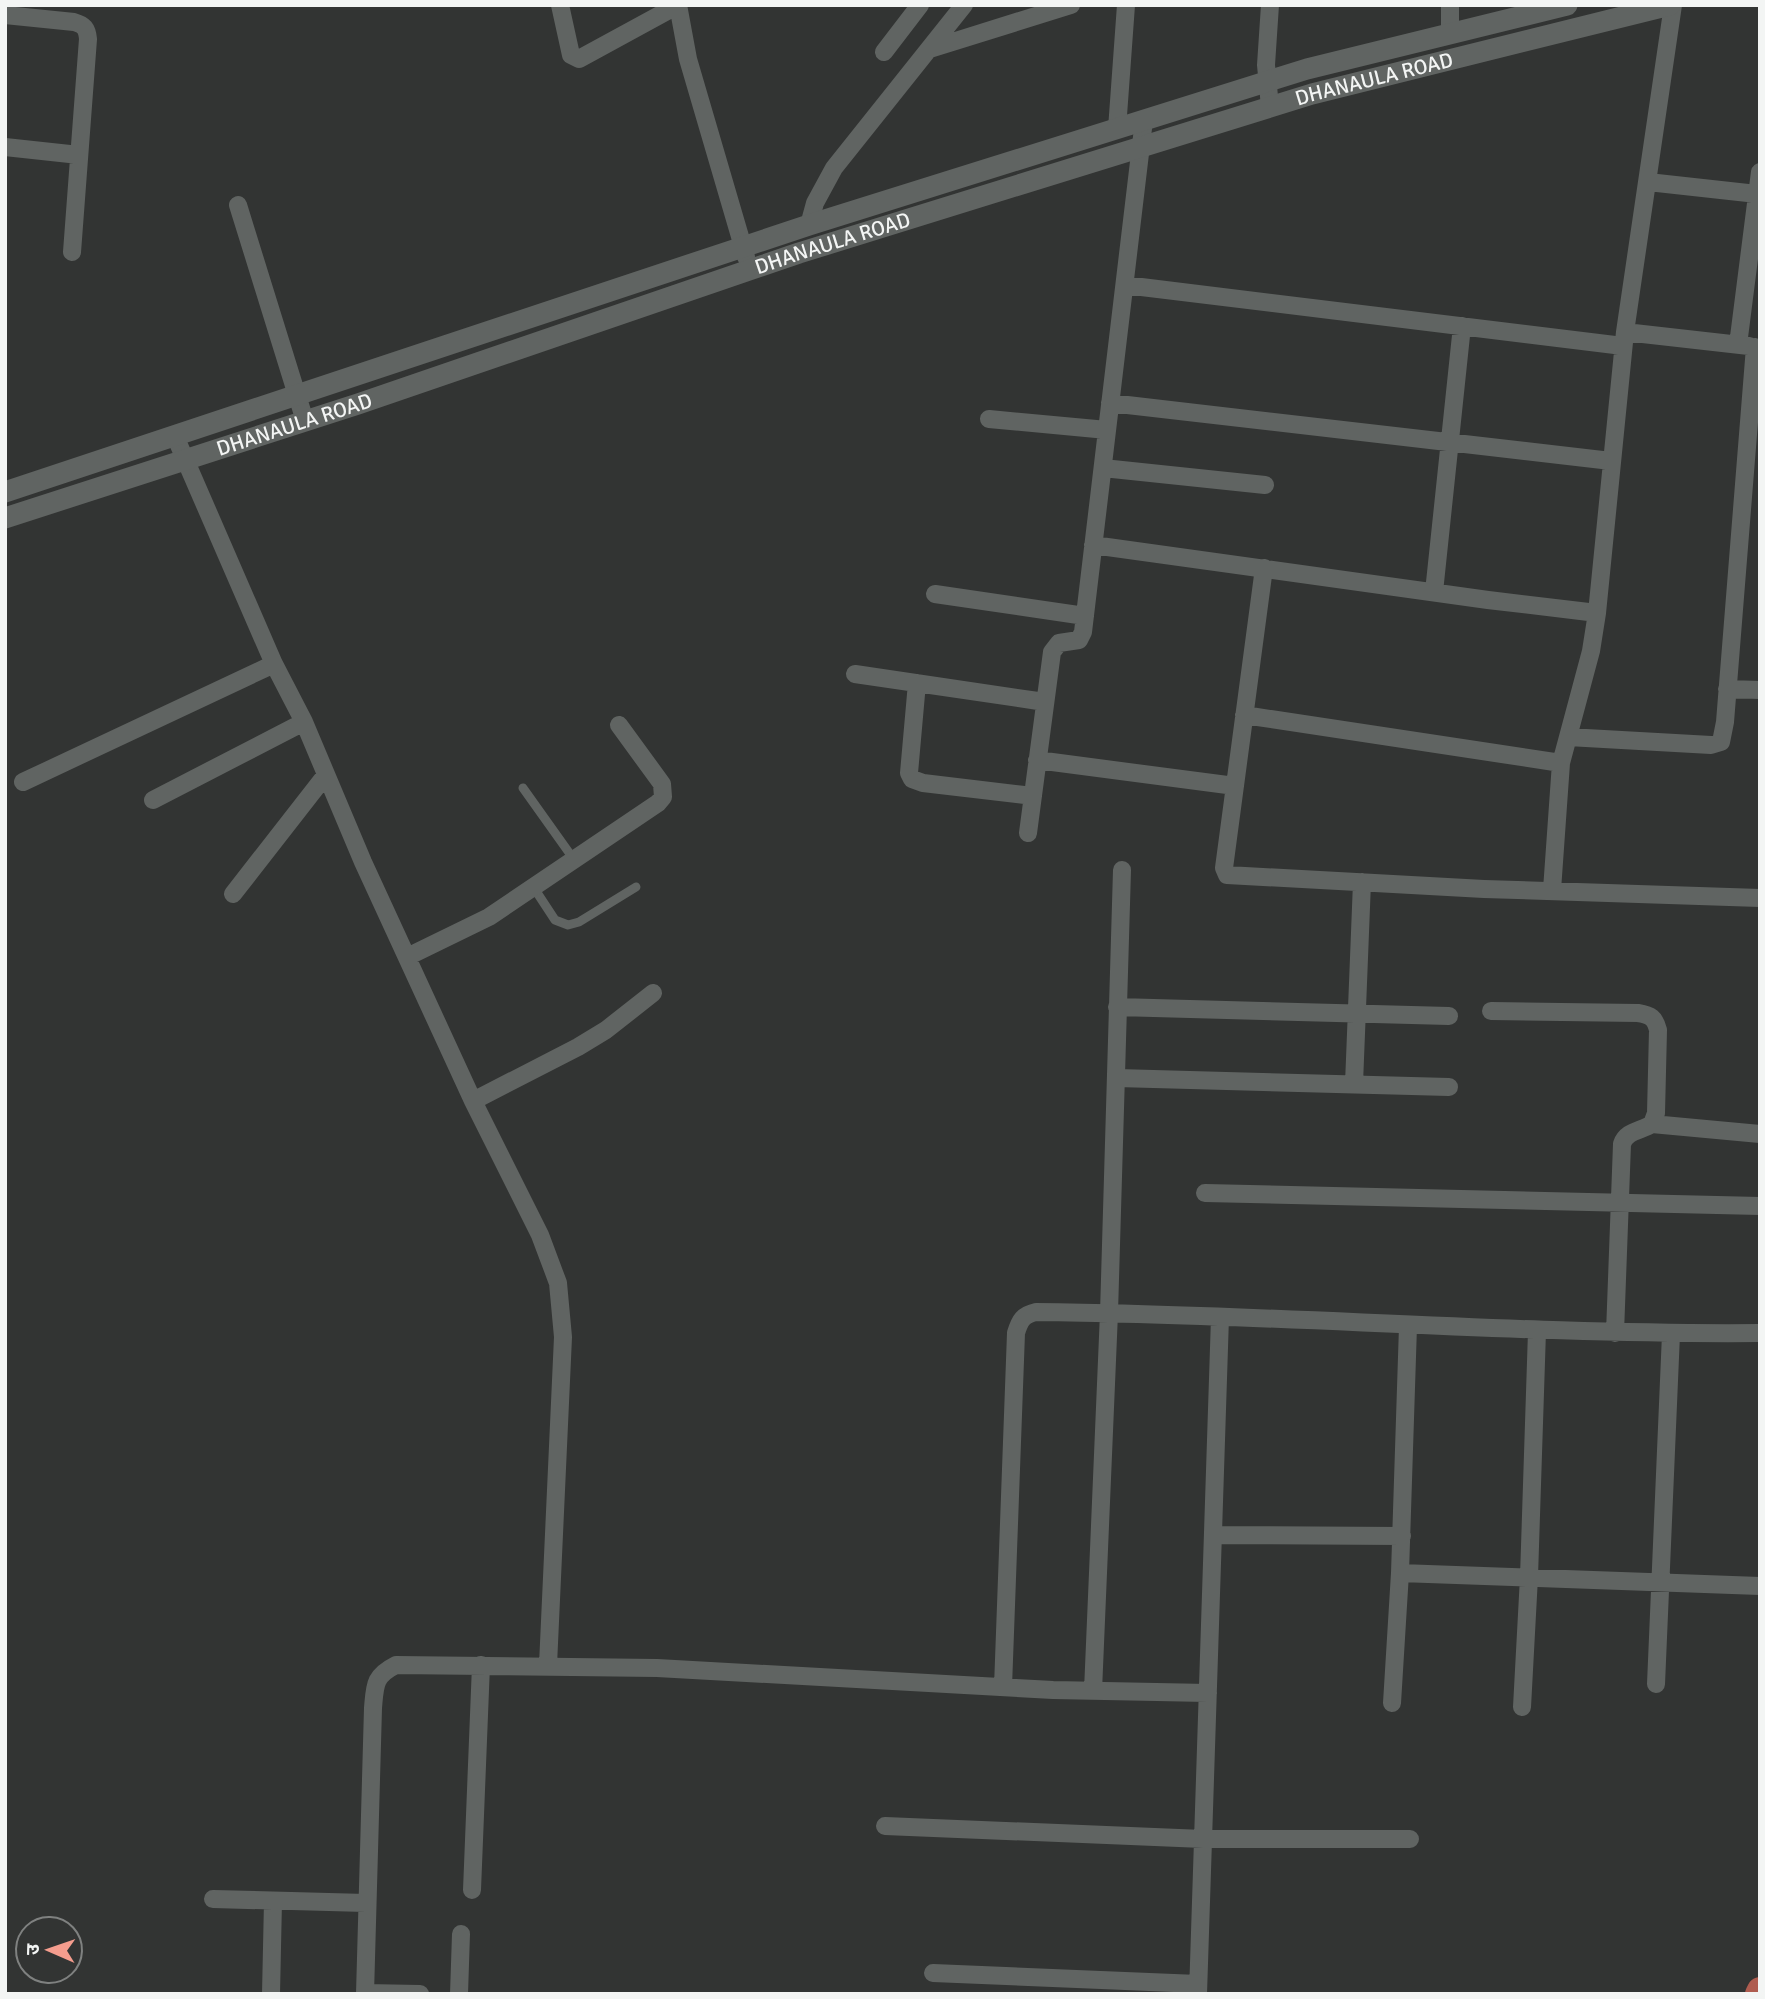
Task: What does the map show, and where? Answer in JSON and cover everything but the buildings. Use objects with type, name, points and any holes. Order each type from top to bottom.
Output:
[{"type":"street","points":[[560,5],[571,55],[579,59],[678,5],[688,59],[750,270]]},
{"type":"street","points":[[884,52],[920,5]]},
{"type":"street","points":[[809,225],[815,203],[828,177],[964,5]]},
{"type":"street","points":[[930,49],[1071,5]]},
{"type":"street","points":[[1117,129],[1126,5]]},
{"type":"street","points":[[1270,5],[1266,82],[1270,107]]},
{"type":"street","points":[[1450,5],[1450,34]]},
{"type":"street","name":"DHANAULA ROAD","points":[[5,492],[809,225],[1307,69],[1567,5]]},
{"type":"street","points":[[1552,890],[1561,763],[1591,651],[1597,613],[1624,339],[1671,5]]},
{"type":"street","name":"DHANAULA ROAD","points":[[6,515],[187,460],[750,270],[1311,94],[1671,5]]},
{"type":"street","points":[[5,15],[74,22],[83,24],[87,30],[72,252]]},
{"type":"street","points":[[1028,833],[1053,648],[1062,642],[1079,640],[1083,632],[1144,120]]},
{"type":"street","points":[[5,147],[79,155]]},
{"type":"street","points":[[1568,737],[1716,745],[1721,742],[1751,346],[1760,172]]},
{"type":"street","points":[[1648,181],[1757,194]]},
{"type":"street","points":[[238,205],[305,421]]},
{"type":"street","points":[[1125,285],[1462,326],[1751,346]]},
{"type":"street","points":[[1434,592],[1462,326]]},
{"type":"street","points":[[1110,403],[1611,461]]},
{"type":"street","points":[[989,419],[1107,430]]},
{"type":"street","points":[[175,436],[274,664],[304,722],[325,776],[473,1101],[540,1235],[558,1283],[562,1336],[548,1665]]},
{"type":"street","points":[[1103,468],[1265,485]]},
{"type":"street","points":[[1093,545],[1597,613]]},
{"type":"street","points":[[1264,568],[1224,868],[1227,874],[1484,889],[1760,898]]},
{"type":"street","points":[[935,594],[1084,616]]},
{"type":"street","points":[[23,782],[274,664]]},
{"type":"street","points":[[855,674],[1045,702]]},
{"type":"street","points":[[916,683],[909,773],[912,779],[923,783],[1032,796]]},
{"type":"street","points":[[1727,689],[1760,690]]},
{"type":"street","points":[[1244,715],[1561,763]]},
{"type":"street","points":[[153,800],[304,722]]},
{"type":"street","points":[[407,957],[489,917],[649,810],[663,797],[662,784],[619,725]]},
{"type":"street","points":[[1037,760],[1235,786]]},
{"type":"street","points":[[233,894],[325,776]]},
{"type":"street","points":[[1093,1691],[1109,1313],[1122,870]]},
{"type":"street","points":[[1354,1084],[1362,882]]},
{"type":"street","points":[[473,1101],[579,1047],[606,1030],[653,993]]},
{"type":"street","points":[[1117,1007],[1449,1016]]},
{"type":"street","points":[[1491,1011],[1648,1015],[1656,1020],[1656,1113],[1652,1124]]},
{"type":"street","points":[[1117,1078],[1449,1087]]},
{"type":"street","points":[[1615,1333],[1624,1138],[1652,1124],[1760,1133]]},
{"type":"street","points":[[1205,1193],[1760,1206]]},
{"type":"street","points":[[1003,1687],[1016,1333],[1019,1322],[1026,1315],[1036,1312],[1109,1313],[1536,1331],[1760,1333]]},
{"type":"street","points":[[933,1973],[1198,1989],[1220,1317]]},
{"type":"street","points":[[1392,1703],[1402,1536],[1408,1326]]},
{"type":"street","points":[[1522,1707],[1530,1577],[1536,1331]]},
{"type":"street","points":[[1656,1684],[1658,1582],[1671,1334]]},
{"type":"street","points":[[1213,1535],[1402,1536]]},
{"type":"street","points":[[1400,1573],[1760,1586]]},
{"type":"street","points":[[420,1994],[365,1993],[375,1685],[382,1672],[396,1665],[548,1665],[779,1673],[1093,1691],[1208,1693]]},
{"type":"street","points":[[472,1890],[481,1665]]},
{"type":"street","points":[[886,1826],[1203,1839],[1409,1839]]},
{"type":"street","points":[[213,1899],[366,1903]]},
{"type":"street","points":[[271,1994],[273,1901]]},
{"type":"street","points":[[459,1994],[461,1934]]},
{"type":"lane","points":[[523,788],[575,861]]},
{"type":"lane","points":[[534,888],[555,920],[568,925],[579,922],[636,887]]}]
